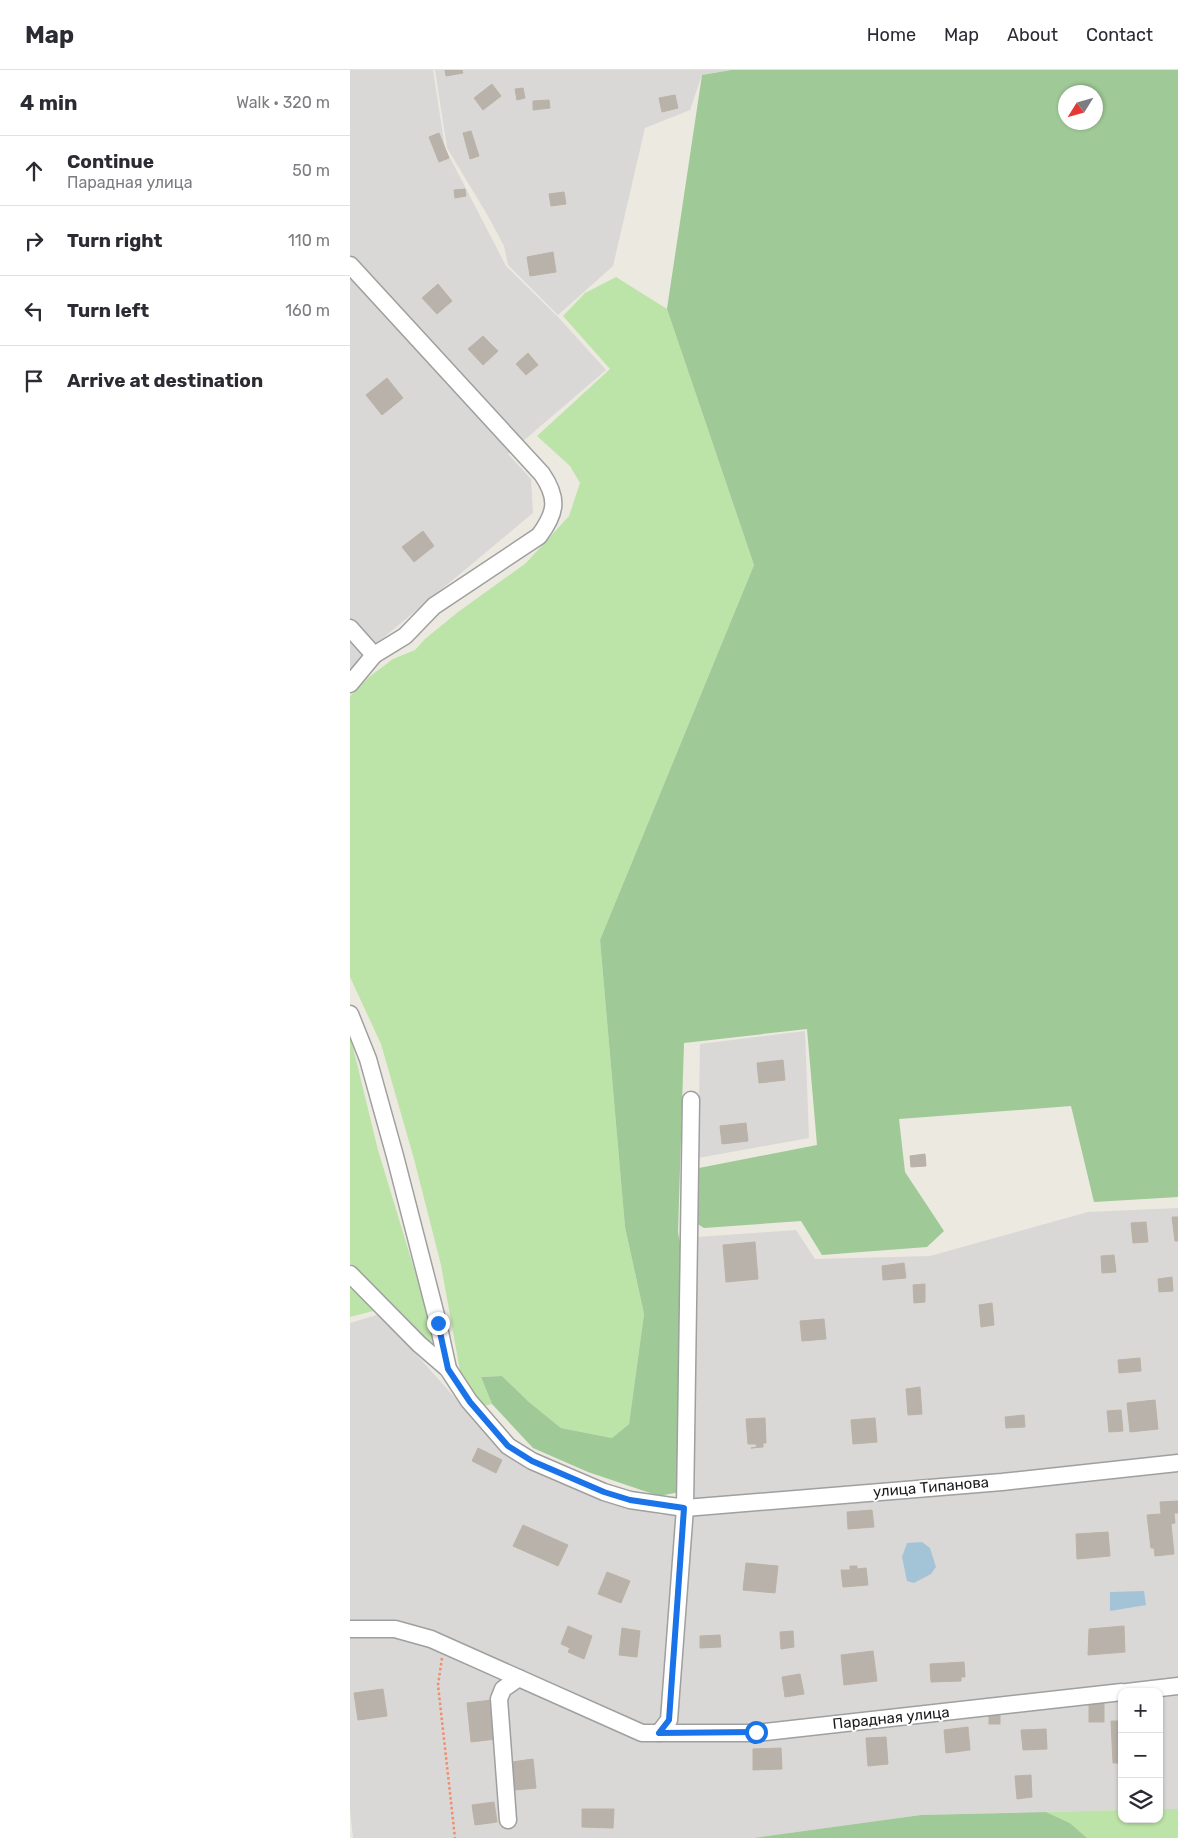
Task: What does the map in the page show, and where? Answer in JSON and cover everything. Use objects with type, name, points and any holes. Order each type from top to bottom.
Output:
[{"type":"street","points":[[350,265],[542,474],[550,486],[554,499],[550,520],[539,536],[434,606],[405,636],[374,655],[350,684]]},
{"type":"street","points":[[350,628],[374,655]]},
{"type":"street","points":[[350,1014],[368,1058],[438,1323],[448,1369]]},
{"type":"street","points":[[659,1733],[669,1720],[684,1508],[691,1100]]},
{"type":"street","points":[[350,1274],[420,1344],[448,1369]]},
{"type":"street","name":"улица Типанова","points":[[448,1369],[470,1402],[508,1446],[532,1461],[604,1492],[630,1500],[684,1508],[1002,1482],[1178,1463]]},
{"type":"street","name":"Парадная улица","points":[[350,1629],[395,1629],[431,1639],[642,1733],[756,1732],[1118,1692]]},
{"type":"street","points":[[508,1820],[499,1699],[502,1689],[518,1678]]},
{"type":"street","points":[[1161,1688],[1178,1686]]},
{"type":"path","points":[[444,1645],[438,1685],[455,1838]]},
{"type":"shaded area","points":[[350,70],[433,70],[445,148],[506,266],[559,318],[606,370],[508,454],[531,479],[533,513],[377,643],[350,676]]},
{"type":"shaded area","points":[[435,70],[729,70],[702,75],[690,110],[645,128],[613,266],[558,315],[508,265],[504,246],[447,148]]},
{"type":"shaded area","points":[[805,1031],[809,1138],[698,1158],[700,1044]]},
{"type":"shaded area","points":[[1178,1208],[1178,1809],[1163,1809],[1163,1688],[1118,1688],[1118,1810],[921,1815],[753,1838],[353,1838],[350,1810],[350,1323],[380,1314],[500,1448],[620,1505],[661,1515],[679,1514],[697,1237],[796,1230],[815,1259],[930,1256],[1088,1212]]},
{"type":"green space","points":[[731,70],[1178,70],[1178,1197],[1094,1202],[1071,1106],[899,1119],[905,1172],[944,1231],[927,1247],[822,1255],[801,1221],[704,1228],[696,1223],[694,1169],[817,1145],[807,1029],[684,1043],[678,1232],[682,1254],[679,1270],[680,1492],[659,1496],[588,1472],[533,1448],[492,1404],[481,1377],[502,1376],[529,1402],[561,1428],[612,1438],[629,1424],[644,1314],[625,1227],[600,940],[754,565],[667,309],[702,75]]},
{"type":"green space","points":[[616,277],[667,309],[754,565],[600,940],[625,1227],[644,1314],[629,1424],[612,1438],[561,1428],[529,1402],[502,1376],[481,1377],[492,1404],[484,1406],[462,1382],[441,1265],[414,1159],[381,1044],[350,977],[350,696],[369,677],[393,659],[415,650],[425,639],[458,612],[526,563],[569,516],[580,483],[570,466],[537,436],[610,369],[563,316],[585,293]]},
{"type":"green space","points":[[350,1035],[378,1150],[435,1338],[430,1343],[350,1263]]},
{"type":"green space","points":[[350,1280],[381,1309],[350,1317]]},
{"type":"green space","points":[[1163,1809],[1178,1809],[1178,1838],[1087,1838],[1070,1823],[1046,1812],[1118,1810],[1118,1823],[1163,1823]]},
{"type":"green space","points":[[1046,1812],[1070,1823],[1087,1838],[753,1838],[921,1815]]},
{"type":"water","points":[[922,1542],[930,1548],[936,1567],[931,1574],[914,1583],[907,1581],[902,1557],[907,1543]]},
{"type":"water","points":[[1144,1591],[1146,1605],[1110,1611],[1110,1592]]},
{"type":"building","points":[[445,70],[462,70],[463,73],[446,76]]},
{"type":"building","points":[[492,84],[501,96],[483,110],[474,98]]},
{"type":"building","points":[[523,88],[525,98],[517,100],[515,89]]},
{"type":"building","points":[[675,95],[678,108],[662,112],[659,98]]},
{"type":"building","points":[[549,100],[550,108],[533,110],[533,101]]},
{"type":"building","points":[[471,131],[479,156],[470,159],[463,133]]},
{"type":"building","points":[[439,133],[449,158],[439,162],[429,137]]},
{"type":"building","points":[[465,189],[466,196],[455,198],[454,190]]},
{"type":"building","points":[[564,192],[566,204],[551,206],[549,194]]},
{"type":"building","points":[[553,252],[556,272],[530,276],[527,257]]},
{"type":"building","points":[[438,284],[452,301],[437,314],[422,298]]},
{"type":"building","points":[[483,336],[498,351],[483,365],[468,349]]},
{"type":"building","points":[[528,353],[538,365],[526,375],[516,364]]},
{"type":"building","points":[[387,378],[403,398],[382,415],[366,395]]},
{"type":"building","points":[[423,531],[434,546],[414,562],[402,547]]},
{"type":"building","points":[[783,1060],[785,1080],[759,1083],[757,1063]]},
{"type":"building","points":[[746,1123],[748,1141],[722,1144],[720,1126]]},
{"type":"building","points":[[925,1154],[926,1166],[911,1167],[910,1156]]},
{"type":"building","points":[[1172,1217],[1178,1217],[1178,1241],[1175,1241]]},
{"type":"building","points":[[1146,1222],[1148,1242],[1133,1243],[1131,1223]]},
{"type":"building","points":[[755,1242],[758,1279],[726,1282],[723,1245]]},
{"type":"building","points":[[1114,1255],[1116,1272],[1102,1273],[1101,1256]]},
{"type":"building","points":[[904,1263],[906,1278],[883,1280],[882,1266]]},
{"type":"building","points":[[1172,1277],[1173,1291],[1159,1292],[1158,1279]]},
{"type":"building","points":[[925,1284],[925,1302],[914,1303],[913,1285]]},
{"type":"building","points":[[992,1303],[994,1325],[981,1327],[979,1305]]},
{"type":"building","points":[[824,1319],[826,1339],[802,1341],[800,1321]]},
{"type":"building","points":[[1140,1358],[1141,1371],[1119,1373],[1118,1360]]},
{"type":"building","points":[[920,1387],[922,1414],[908,1415],[906,1389]]},
{"type":"building","points":[[1155,1400],[1158,1429],[1130,1432],[1127,1403]]},
{"type":"building","points":[[1121,1410],[1123,1431],[1109,1432],[1107,1411]]},
{"type":"building","points":[[1024,1415],[1025,1427],[1006,1428],[1005,1417]]},
{"type":"building","points":[[765,1418],[766,1443],[763,1443],[763,1447],[751,1448],[757,1447],[756,1444],[748,1444],[746,1419]]},
{"type":"building","points":[[875,1418],[877,1442],[853,1444],[851,1420]]},
{"type":"building","points":[[478,1448],[502,1460],[496,1473],[472,1461]]},
{"type":"building","points":[[1178,1501],[1178,1513],[1174,1513],[1175,1523],[1171,1524],[1174,1554],[1155,1556],[1154,1548],[1151,1548],[1147,1515],[1161,1514],[1160,1502]]},
{"type":"building","points":[[872,1510],[874,1527],[848,1529],[847,1512]]},
{"type":"building","points":[[523,1525],[568,1545],[558,1566],[513,1546]]},
{"type":"building","points":[[1108,1532],[1110,1556],[1077,1559],[1076,1534]]},
{"type":"building","points":[[746,1563],[778,1566],[775,1593],[743,1590]]},
{"type":"building","points":[[850,1566],[857,1566],[857,1569],[866,1568],[868,1585],[843,1587],[841,1570],[850,1570]]},
{"type":"building","points":[[607,1572],[630,1581],[621,1603],[598,1594]]},
{"type":"building","points":[[568,1626],[592,1636],[584,1659],[568,1652],[570,1648],[561,1644]]},
{"type":"building","points":[[1124,1626],[1125,1652],[1088,1655],[1089,1629]]},
{"type":"building","points":[[622,1628],[640,1631],[637,1657],[619,1655]]},
{"type":"building","points":[[793,1631],[794,1647],[781,1649],[780,1632]]},
{"type":"building","points":[[720,1635],[721,1647],[700,1648],[700,1636]]},
{"type":"building","points":[[873,1651],[877,1681],[844,1685],[841,1655]]},
{"type":"building","points":[[964,1662],[965,1677],[961,1677],[961,1681],[931,1682],[930,1664]]},
{"type":"building","points":[[800,1674],[804,1694],[785,1697],[782,1677]]},
{"type":"building","points":[[383,1689],[387,1716],[358,1720],[354,1693]]},
{"type":"building","points":[[492,1700],[496,1739],[471,1742],[467,1703]]},
{"type":"building","points":[[1089,1703],[1104,1703],[1104,1722],[1089,1722]]},
{"type":"building","points":[[989,1714],[1000,1714],[1000,1724],[989,1724]]},
{"type":"building","points":[[1111,1721],[1118,1721],[1118,1763],[1113,1763]]},
{"type":"building","points":[[968,1727],[970,1750],[946,1753],[944,1730]]},
{"type":"building","points":[[1046,1729],[1047,1749],[1023,1750],[1021,1730]]},
{"type":"building","points":[[886,1737],[888,1764],[868,1766],[866,1738]]},
{"type":"building","points":[[781,1748],[782,1769],[753,1770],[753,1749]]},
{"type":"building","points":[[533,1759],[536,1788],[515,1790],[512,1762]]},
{"type":"building","points":[[1031,1775],[1032,1797],[1017,1799],[1015,1776]]},
{"type":"building","points":[[494,1802],[497,1822],[475,1825],[472,1805]]},
{"type":"building","points":[[582,1809],[614,1809],[613,1828],[582,1827]]},
{"type":"route","points":[[438,1323],[448,1369],[470,1402],[508,1446],[532,1461],[604,1492],[630,1500],[684,1508],[669,1720],[659,1733],[756,1732]]}]
